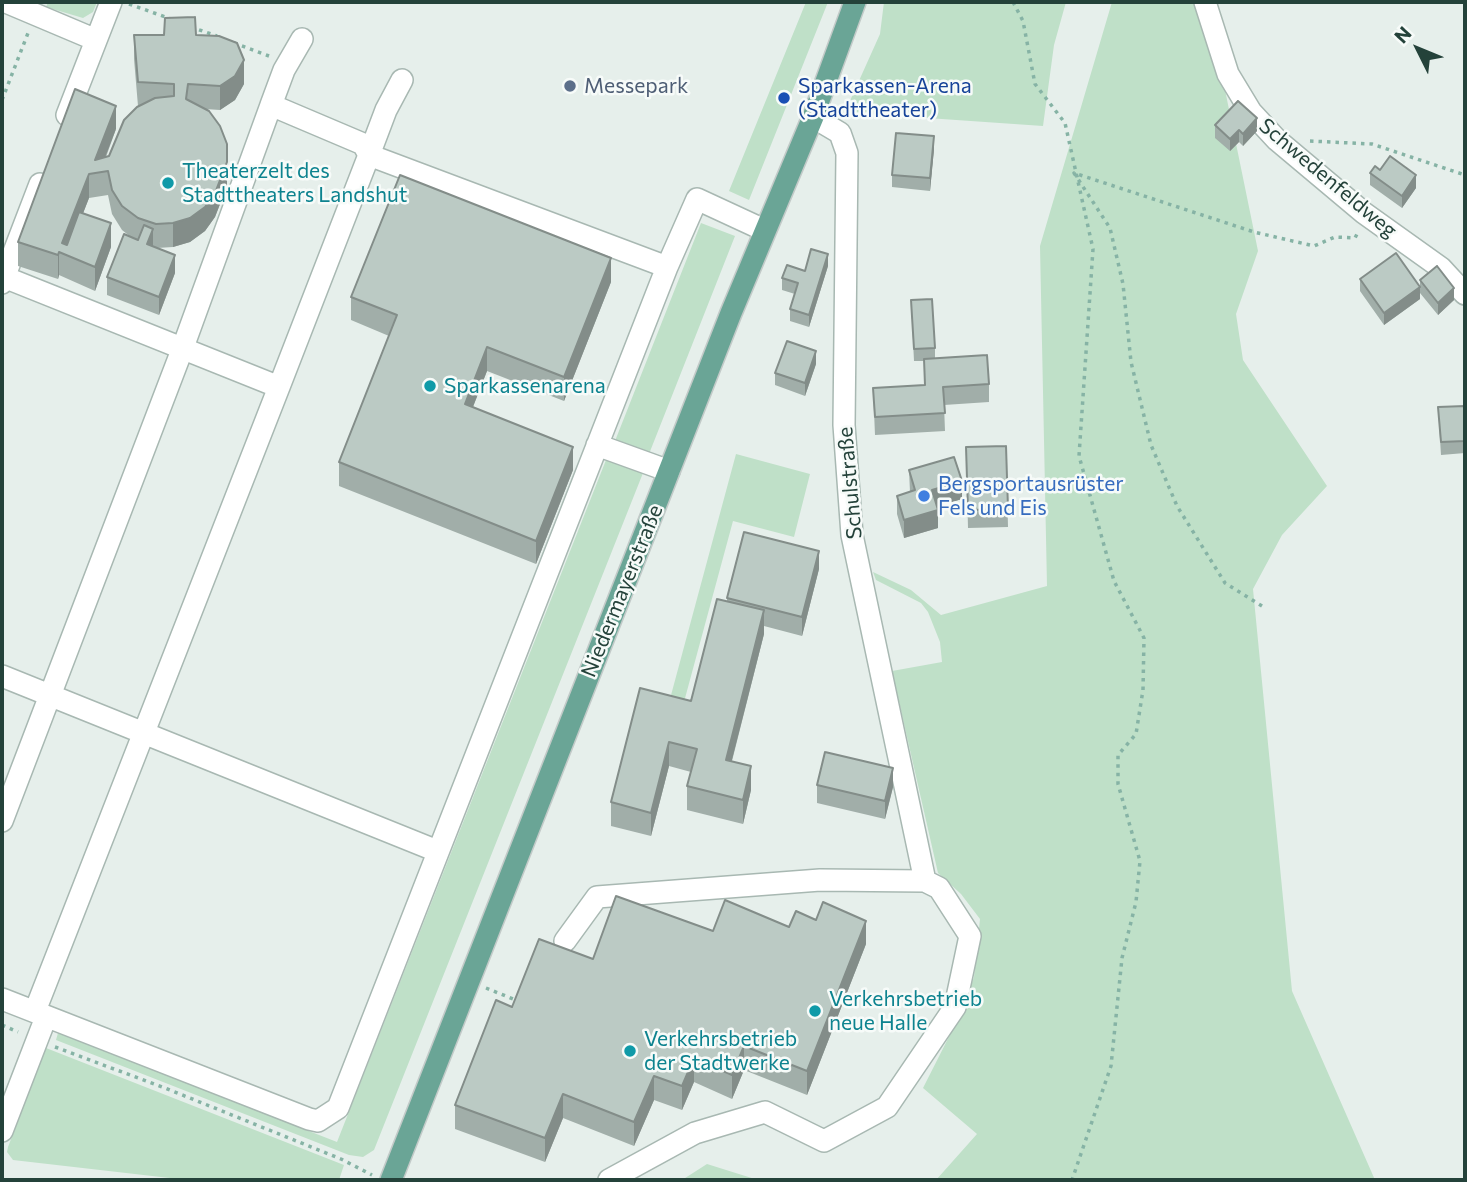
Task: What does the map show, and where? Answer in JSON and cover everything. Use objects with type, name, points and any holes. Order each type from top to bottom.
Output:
[{"type":"main road","name":"Niedermayerstraße","points":[[391,1180],[764,230],[813,117],[855,2]]},
{"type":"street","points":[[2,12],[6,2],[96,40]]},
{"type":"street","points":[[57,140],[111,2]]},
{"type":"street","name":"Schwedenfeldweg","points":[[1205,2],[1228,74],[1251,112],[1276,140],[1364,213],[1441,268],[1465,294]]},
{"type":"street","points":[[2,821],[182,350],[271,105],[288,63],[302,39]]},
{"type":"street","points":[[2,1131],[36,1041],[41,1014],[144,734],[386,110],[402,80]]},
{"type":"street","points":[[271,105],[363,144],[369,155],[667,267]]},
{"type":"street","name":"Schulstraße","points":[[813,117],[840,133],[847,153],[844,425],[852,535],[879,673],[923,859],[925,881]]},
{"type":"street","points":[[47,165],[3,280],[279,387]]},
{"type":"street","points":[[2,999],[318,1121],[338,1108],[667,267],[697,199],[764,230]]},
{"type":"street","points":[[597,445],[669,471]]},
{"type":"street","points":[[2,676],[437,851]]},
{"type":"street","points":[[565,940],[597,897],[820,880],[925,881],[939,888],[970,936],[955,1007],[887,1107],[824,1141],[765,1112],[695,1133],[608,1180]]},
{"type":"path","points":[[124,2],[174,20]]},
{"type":"path","points":[[1013,2],[1023,21],[1035,85],[1065,123],[1093,249],[1079,456],[1114,581],[1144,638],[1143,690],[1136,734],[1118,755],[1118,783],[1140,861],[1136,902],[1122,958],[1111,1066],[1072,1180]]},
{"type":"path","points":[[2,100],[35,14]]},
{"type":"path","points":[[187,25],[288,63]]},
{"type":"path","points":[[1276,140],[1372,145],[1465,175]]},
{"type":"path","points":[[1074,173],[1254,232],[1314,246],[1335,236],[1355,238],[1364,213]]},
{"type":"path","points":[[1074,173],[1110,228],[1123,284],[1131,362],[1151,445],[1166,482],[1177,506],[1225,583],[1262,606]]},
{"type":"path","points":[[469,982],[523,1003]]},
{"type":"path","points":[[2,1025],[36,1041],[166,1088],[341,1159],[383,1180]]},
{"type":"green space","points":[[48,2],[97,2],[93,12],[83,18],[46,7]]},
{"type":"green space","points":[[806,2],[828,2],[749,200],[729,191]]},
{"type":"green space","points":[[884,2],[1066,2],[1054,45],[1043,126],[855,113],[849,103],[880,34]]},
{"type":"green space","points":[[1112,2],[1207,2],[1258,251],[1236,314],[1243,360],[1327,486],[1282,535],[1253,589],[1292,991],[1375,1180],[936,1180],[977,1134],[923,1088],[962,1011],[974,977],[980,919],[961,894],[938,873],[892,671],[942,662],[940,642],[928,612],[921,603],[876,580],[873,572],[911,590],[941,615],[1047,586],[1040,246]]},
{"type":"green space","points":[[701,223],[735,236],[649,454],[615,441]]},
{"type":"green space","points":[[736,454],[810,474],[794,537],[733,521],[681,713],[667,710]]},
{"type":"green space","points":[[606,460],[643,473],[374,1150],[363,1157],[349,1155],[56,1040],[58,1033],[337,1142]]},
{"type":"green space","points":[[46,1048],[344,1165],[339,1180],[187,1180],[13,1160],[7,1152],[8,1147]]},
{"type":"green space","points":[[707,1164],[758,1180],[682,1180]]},
{"type":"building","points":[[195,17],[196,35],[219,36],[237,43],[244,60],[235,76],[220,86],[188,84],[186,99],[209,111],[220,126],[227,144],[227,162],[215,193],[205,207],[190,218],[156,224],[138,218],[122,206],[112,190],[108,171],[89,174],[62,243],[67,245],[79,212],[111,223],[95,267],[59,252],[58,255],[18,242],[75,89],[116,106],[95,160],[109,156],[124,120],[137,107],[155,98],[174,96],[174,84],[138,82],[134,35],[164,35],[165,18]]},
{"type":"building","points":[[1238,101],[1257,118],[1243,134],[1239,130],[1230,139],[1215,125]]},
{"type":"building","points":[[896,133],[934,136],[930,178],[892,175]]},
{"type":"building","points":[[1390,156],[1416,175],[1402,196],[1370,173],[1375,166],[1380,170]]},
{"type":"building","name":"Sparkassenarena","points":[[400,175],[611,258],[564,377],[487,347],[465,404],[573,447],[536,541],[339,462],[397,315],[351,297]]},
{"type":"building","points":[[144,225],[153,229],[147,244],[175,255],[159,297],[107,277],[124,234],[138,240]]},
{"type":"building","points":[[811,249],[828,254],[809,315],[790,309],[798,283],[782,278],[787,265],[805,271]]},
{"type":"building","points":[[1396,253],[1420,287],[1384,313],[1360,279]]},
{"type":"building","points":[[1437,266],[1454,288],[1438,303],[1420,280]]},
{"type":"building","points":[[932,299],[935,348],[914,349],[911,300]]},
{"type":"building","points":[[787,341],[816,351],[805,383],[775,373]]},
{"type":"building","points":[[987,355],[989,384],[943,387],[945,413],[875,417],[873,388],[925,385],[924,359]]},
{"type":"building","points":[[1465,406],[1465,441],[1441,442],[1438,407]]},
{"type":"building","points":[[1006,446],[1008,509],[968,510],[966,447]]},
{"type":"building","points":[[954,457],[962,481],[932,490],[938,510],[904,520],[897,496],[915,490],[909,470]]},
{"type":"building","points":[[744,532],[819,551],[802,617],[727,598]]},
{"type":"building","points":[[717,599],[764,610],[726,760],[751,766],[743,800],[687,786],[697,749],[669,742],[651,813],[611,802],[640,688],[691,701]]},
{"type":"building","points":[[825,752],[893,768],[885,801],[817,785]]},
{"type":"building","name":"Verkehrsbetrieb der Stadtwerke","points":[[616,896],[713,931],[725,900],[789,927],[796,911],[816,920],[823,902],[866,921],[807,1071],[744,1046],[732,1075],[694,1058],[682,1086],[654,1076],[634,1122],[563,1094],[545,1138],[455,1105],[496,1000],[512,1007],[539,939],[593,959]]},
{"type":"place","name":"Messepark","points":[[570,86]]},
{"type":"place","name":"Sparkassen-Arena (Stadttheater)","points":[[784,98]]},
{"type":"place","name":"Theaterzelt des Stadttheaters Landshut","points":[[168,183]]},
{"type":"place","name":"Sparkassenarena","points":[[430,386]]},
{"type":"place","name":"Bergsportausrüster Fels und Eis","points":[[924,496]]},
{"type":"place","name":"Verkehrsbetrieb neue Halle","points":[[815,1011]]},
{"type":"place","name":"Verkehrsbetrieb der Stadtwerke","points":[[630,1051]]}]
